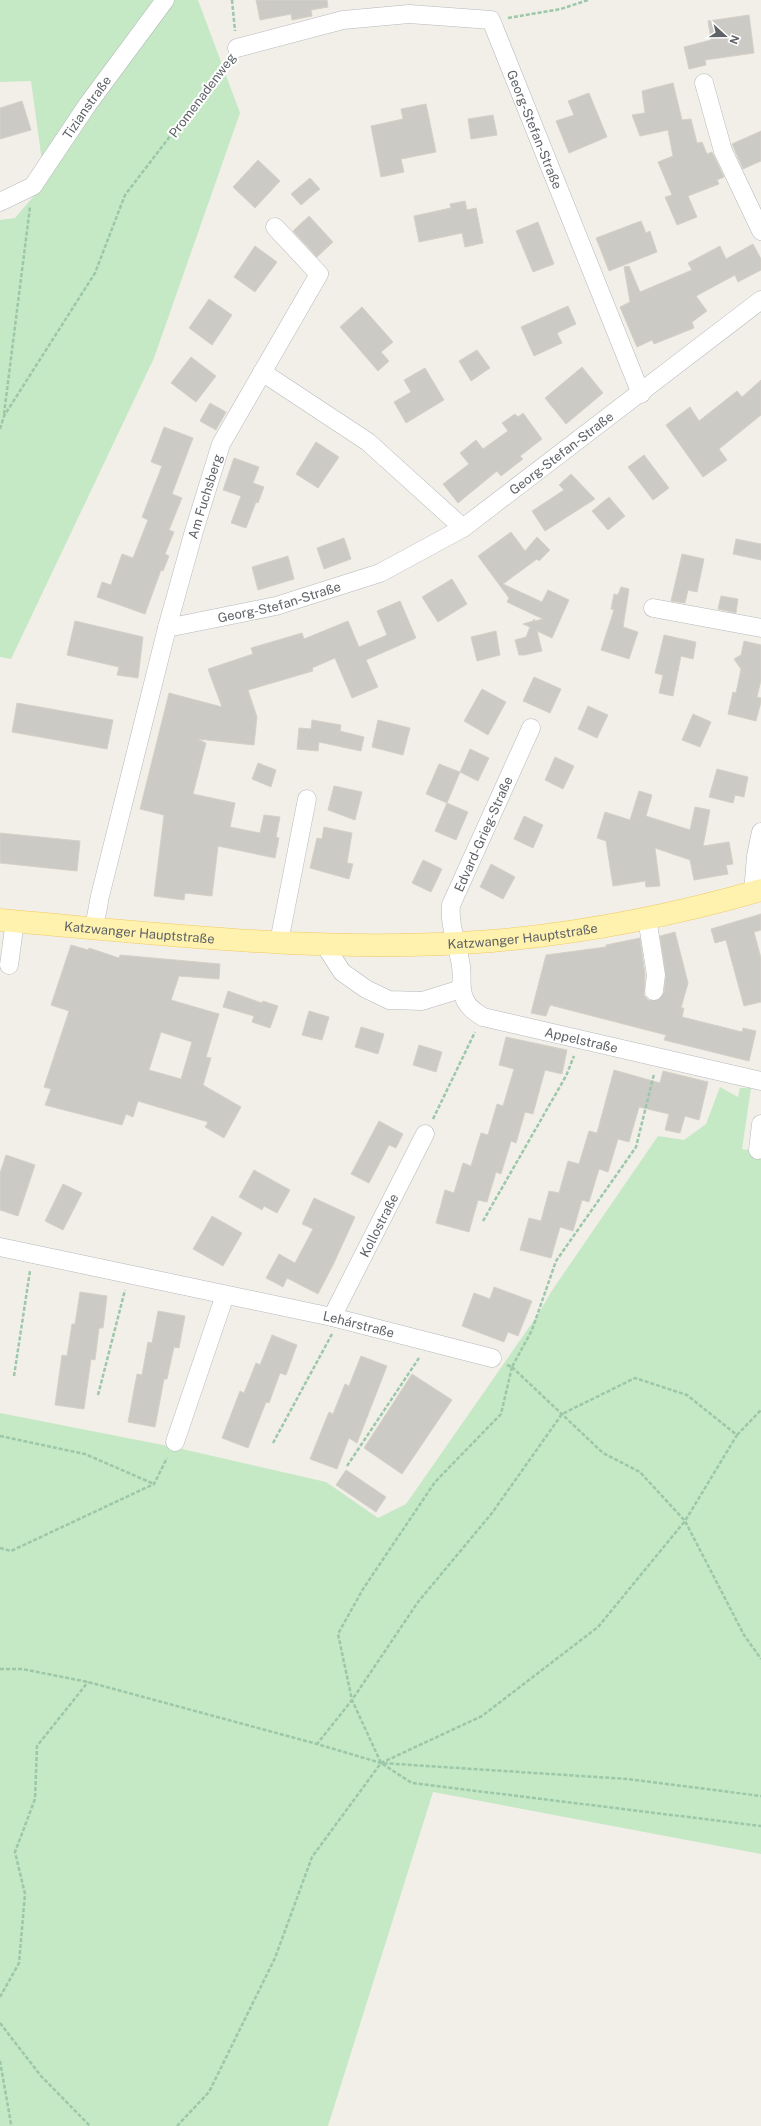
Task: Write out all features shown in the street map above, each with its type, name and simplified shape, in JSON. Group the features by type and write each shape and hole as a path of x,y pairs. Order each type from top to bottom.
{"main road":[{"name":"Katzwanger Hauptstraße","path":"8,921 279,942 324,944 455,943 565,932 647,918 757,891"}],"street":[{"name":"Tizianstraße","path":"33,186 88,104 165,0"},
{"name":"Promenadenweg","path":"238,48 343,20 409,14 491,20"},
{"name":"Georg-Stefan-Straße","path":"491,20 641,394"},
{"path":"704,83 723,151 761,231"},
{"path":"0,202 33,186"},
{"name":"Am Fuchsberg","path":"167,628 194,531 222,444 319,274 275,227"},
{"name":"Georg-Stefan-Straße","path":"167,628 276,606 380,574 463,528 641,394 761,300"},
{"path":"262,372 368,442 463,528"},
{"path":"653,608 761,628"},
{"path":"94,928 100,896 167,628"},
{"name":"Edvard-Grieg-Straße","path":"455,943 450,916 451,905 532,728"},
{"path":"279,942 306,799"},
{"path":"757,891 756,856 761,832"},
{"path":"647,918 656,975 654,991"},
{"path":"8,921 9,965"},
{"path":"455,943 462,967 461,989 472,1010 482,1017"},
{"path":"324,944 342,972 366,989 389,1000 422,1001 461,989"},
{"name":"Appelstraße","path":"482,1017 659,1056 761,1081"},
{"path":"758,1150 761,1124"},
{"name":"Kollostraße","path":"336,1318 425,1134"},
{"name":"Lehárstraße","path":"0,1247 336,1318 492,1358"},
{"path":"175,1442 225,1295"}],"path":[{"path":"232,0 238,48"},
{"path":"491,20 561,9 588,0"},
{"name":"Promenadenweg","path":"0,428 4,416 94,273 125,194 238,48"},
{"path":"4,416 33,186"},
{"path":"425,1134 482,1017"},
{"path":"482,1221 566,1076 582,1039"},
{"path":"659,1056 636,1147 556,1261 532,1330 512,1367 501,1414 435,1482 363,1589 338,1634 352,1700 381,1763 412,1783 761,1826"},
{"path":"14,1376 33,1253"},
{"path":"98,1395 129,1274"},
{"path":"273,1443 336,1318"},
{"path":"347,1466 430,1343"},
{"path":"492,1358 512,1367 603,1453 640,1472 685,1521 744,1635 761,1659"},
{"path":"317,1744 352,1700 418,1602 492,1513 562,1414 635,1378 687,1395 737,1435"},
{"path":"177,2126 209,2092 275,1958 312,1857 381,1763 482,1716 598,1627 685,1521 737,1435 761,1410"},
{"path":"0,1436 84,1454 154,1484"},
{"path":"0,1548 11,1551 154,1484 175,1442"},
{"path":"0,1669 22,1670 88,1682 317,1744 381,1763 627,1779 761,1796"},
{"path":"0,1997 19,1963 25,1894 15,1852 35,1799 37,1746 88,1682"},
{"path":"0,2023 41,2076 90,2126"},
{"path":"0,2061 11,2124 10,2126"}],"green space":[{"path":"0,0 198,0 240,113 154,358 11,659 0,657 0,220 15,218 45,183 31,81 0,82"},
{"path":"720,1087 738,1097 740,1088 751,1088 742,1149 761,1152 761,1854 433,1792 328,2126 0,2126 0,1413 178,1448 326,1482 378,1518 406,1504 539,1313 551,1292 658,1136 684,1140 706,1124"}],"building":[{"path":"256,0 327,0 328,7 311,10 312,16 292,20 291,14 260,20"},
{"path":"749,15 754,53 705,60 706,65 689,69 684,47 711,40 708,21"},
{"path":"673,83 682,120 691,119 697,143 702,142 707,154 712,152 724,177 717,180 719,184 688,196 697,217 677,225 665,197 672,195 658,162 673,156 668,130 640,136 632,115 645,113 642,91"},
{"path":"589,93 607,137 569,153 556,121 574,115 568,101"},
{"path":"22,101 31,130 0,139 0,108"},
{"path":"426,104 436,152 401,159 404,172 381,177 371,126 403,119 401,109"},
{"path":"493,115 497,135 471,139 468,119"},
{"path":"761,131 761,161 743,169 732,144"},
{"path":"258,160 280,181 255,208 233,187"},
{"path":"310,178 320,189 301,205 291,194"},
{"path":"465,201 467,210 476,208 483,243 465,247 462,233 419,242 414,216 451,208 450,204"},
{"path":"309,216 333,242 317,257 293,231"},
{"path":"641,221 646,233 650,231 657,252 609,271 596,238"},
{"path":"538,222 554,264 533,272 516,231"},
{"path":"753,244 761,259 761,270 738,282 735,275 696,296 707,311 692,322 694,328 654,344 652,340 637,347 620,307 630,302 624,267 629,266 640,292 692,270 688,263 720,246 726,259"},
{"path":"255,246 277,262 255,292 234,277"},
{"path":"209,299 232,315 212,345 189,328"},
{"path":"568,306 576,324 557,333 562,343 534,356 521,327"},
{"path":"362,307 393,342 381,352 389,361 378,371 340,327"},
{"path":"477,350 490,368 471,381 459,361"},
{"path":"191,357 216,376 196,402 171,383"},
{"path":"582,367 603,393 566,424 545,398"},
{"path":"425,368 444,400 406,423 394,402 411,392 404,380"},
{"path":"761,380 761,415 719,449 727,460 703,477 666,425 690,407 699,421 737,391 742,397"},
{"path":"210,403 226,412 216,430 200,421"},
{"path":"523,413 542,439 520,456 523,459 501,476 497,471 458,503 443,484 469,464 460,453 476,440 483,449 508,431 502,423 515,414 518,417"},
{"path":"164,427 193,438 172,494 182,498 169,530 174,532 165,554 169,556 163,571 161,570 145,614 97,597 102,582 111,585 122,554 133,558 148,520 142,517 162,466 151,462"},
{"path":"316,442 339,457 318,488 296,474"},
{"path":"644,455 669,488 653,500 628,467"},
{"path":"234,458 259,467 253,483 264,487 258,503 256,502 246,528 231,523 241,496 223,490"},
{"path":"571,474 595,499 545,531 532,511 564,490 559,485"},
{"path":"609,497 625,516 608,530 592,511"},
{"path":"511,532 525,551 537,537 550,550 539,561 537,559 503,584 542,602 548,590 569,600 552,638 537,631 542,651 525,655 519,655 515,640 526,637 530,627 523,624 533,621 534,619 535,621 543,619 507,602 509,598 478,556"},
{"path":"344,538 351,559 324,569 317,548"},
{"path":"736,539 761,544 761,560 733,554"},
{"path":"682,554 704,559 697,592 688,590 685,603 671,601"},
{"path":"288,556 294,579 258,590 252,567"},
{"path":"452,579 467,604 438,622 422,597"},
{"path":"621,587 629,589 623,627 638,632 629,659 601,650 614,610 611,609 614,594 618,595"},
{"path":"721,596 738,599 736,613 718,609"},
{"path":"400,601 416,638 366,660 378,687 352,698 335,658 312,668 313,671 248,690 257,717 254,745 198,739 206,743 193,794 235,803 230,827 260,833 264,815 280,817 276,837 279,838 275,858 218,846 212,896 185,893 184,900 154,896 164,815 140,809 169,693 222,707 208,669 253,654 251,648 302,633 304,639 348,621 359,647 387,635 377,611"},
{"path":"75,621 143,637 138,678 117,675 119,667 67,655"},
{"path":"496,631 500,655 477,661 471,637"},
{"path":"664,635 696,642 693,659 681,656 673,696 659,693 663,675 655,673"},
{"path":"744,641 761,645 761,680 757,697 761,698 761,702 756,721 728,714 733,692 736,693 741,669 734,659 741,655"},
{"path":"534,677 561,689 550,713 523,701"},
{"path":"482,689 506,702 488,735 464,721"},
{"path":"17,703 113,720 107,749 12,732"},
{"path":"588,706 608,715 597,738 578,729"},
{"path":"693,714 711,722 700,747 682,740"},
{"path":"312,720 341,725 340,731 364,737 361,751 319,742 318,751 297,749 299,728 311,729"},
{"path":"378,720 410,728 403,755 372,747"},
{"path":"470,749 489,758 478,781 460,772"},
{"path":"555,757 574,766 563,789 545,780"},
{"path":"258,763 276,770 271,787 252,779"},
{"path":"439,764 460,772 447,803 426,794"},
{"path":"717,769 748,777 744,797 735,795 733,803 709,797"},
{"path":"334,786 362,792 355,820 328,810"},
{"path":"639,791 652,795 646,816 690,830 695,807 710,810 703,846 729,842 733,864 726,865 728,874 694,880 690,860 655,848 660,886 646,887 645,881 613,886 606,841 597,838 605,812 630,820"},
{"path":"447,803 468,812 456,840 435,831"},
{"path":"524,816 543,825 533,848 514,839"},
{"path":"324,827 352,833 347,863 353,864 349,879 310,868 317,838 322,839"},
{"path":"0,833 80,841 77,871 0,863"},
{"path":"423,860 442,869 431,892 412,883"},
{"path":"491,864 515,877 503,899 480,887"},
{"path":"761,914 761,930 754,932 761,958 761,1002 744,1006 726,940 715,943 711,929"},
{"path":"675,932 688,983 681,1008 684,1008 682,1017 742,1032 743,1028 756,1031 749,1061 664,1040 666,1035 550,1005 546,1016 531,1013 546,955 606,947 606,945 640,938 645,975 644,995 648,1000 658,1000 664,993 666,976 660,936"},
{"path":"71,945 88,950 89,948 119,958 120,955 220,964 219,979 179,976 171,1000 219,1014 206,1057 211,1058 203,1085 241,1107 224,1138 205,1127 208,1122 138,1101 133,1117 126,1114 122,1125 45,1105 51,1089 44,1087 69,1011 51,1005","holes":["161,1032 192,1042 181,1079 149,1070"]},
{"path":"228,991 262,1003 263,1001 278,1006 270,1028 252,1022 254,1016 223,1007"},
{"path":"309,1011 329,1017 322,1040 302,1035"},
{"path":"361,1027 384,1034 378,1054 355,1047"},
{"path":"506,1037 567,1050 562,1074 545,1070 533,1114 525,1112 516,1143 511,1141 501,1174 496,1172 487,1202 478,1200 469,1232 436,1223 445,1190 454,1193 463,1163 471,1166 481,1133 488,1135 497,1104 503,1106 514,1069 499,1065"},
{"path":"419,1045 442,1052 436,1072 413,1065"},
{"path":"614,1070 660,1083 663,1071 708,1082 699,1120 685,1116 680,1133 665,1130 669,1114 639,1107 629,1142 618,1139 608,1172 599,1169 589,1202 582,1200 573,1231 560,1227 551,1258 520,1250 529,1218 541,1221 549,1191 559,1193 568,1161 579,1164 589,1131 597,1133"},
{"path":"379,1121 403,1134 396,1148 389,1145 369,1183 351,1174"},
{"path":"6,1155 35,1165 18,1216 0,1210 0,1173"},
{"path":"254,1170 290,1190 277,1213 264,1206 262,1210 239,1197"},
{"path":"63,1184 82,1193 63,1230 45,1221"},
{"path":"314,1198 355,1217 318,1294 287,1278 283,1287 266,1278 279,1254 295,1263 313,1229 302,1224"},
{"path":"212,1216 242,1233 223,1266 193,1249"},
{"path":"494,1287 532,1301 518,1336 508,1332 504,1342 462,1326 474,1293 490,1299"},
{"path":"80,1292 107,1296 103,1328 99,1328 95,1360 91,1359 84,1409 55,1405 62,1355 67,1356 72,1324 75,1324"},
{"path":"158,1311 185,1316 179,1348 174,1347 167,1379 164,1379 155,1427 128,1422 137,1374 142,1375 148,1342 152,1343"},
{"path":"272,1335 297,1345 286,1375 280,1373 269,1403 266,1402 248,1448 222,1438 240,1391 244,1393 256,1363 260,1365"},
{"path":"361,1356 387,1366 357,1443 349,1438 337,1469 310,1459 329,1412 333,1414 345,1384 349,1386"},
{"path":"412,1374 452,1400 402,1474 364,1448"},
{"path":"346,1470 386,1497 376,1512 336,1485"}]}
